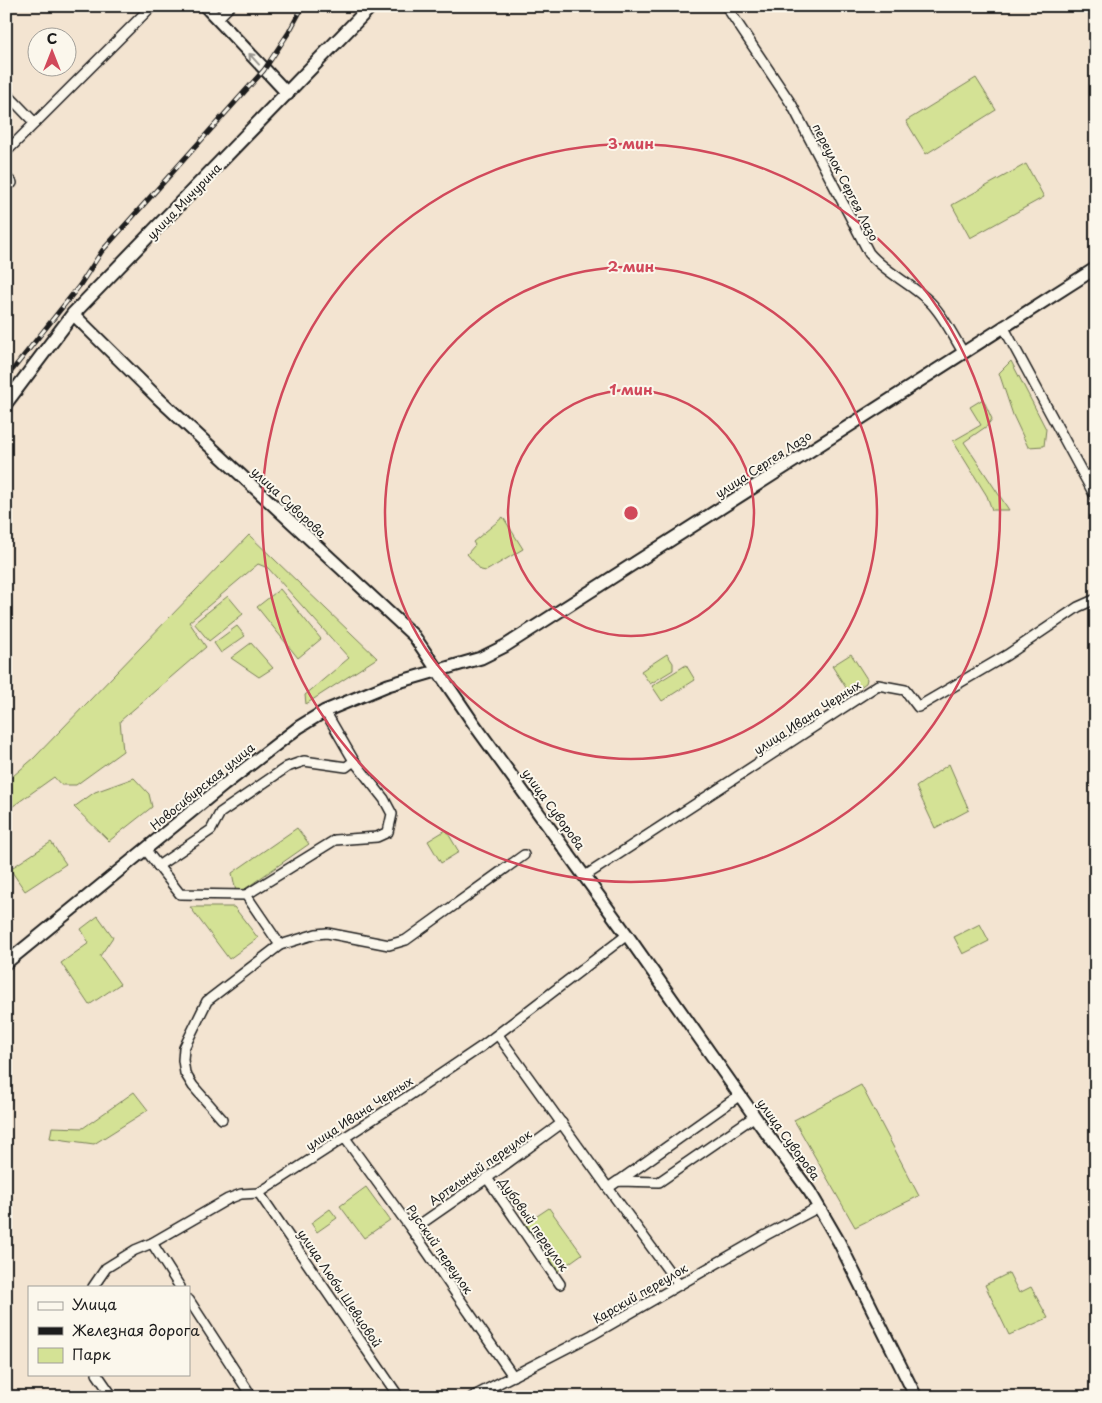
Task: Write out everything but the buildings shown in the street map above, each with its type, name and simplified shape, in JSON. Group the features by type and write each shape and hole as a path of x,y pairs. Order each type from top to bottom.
{"main road":[{"name":"улица Мичурина","path":"6,403 73,314 288,94 371,6"}],"street":[{"path":"6,152 152,6"},
{"path":"205,6 288,94"},
{"path":"218,19 230,6"},
{"name":"переулок Сергея Лазо","path":"726,6 792,105 869,253 878,264 930,302 963,352"},
{"path":"6,93 36,123"},
{"name":"улица Сергея Лазо","path":"439,671 481,658 505,646 1096,268"},
{"name":"улица Суворова","path":"73,314 158,398 414,636 474,724 585,876 810,1192 839,1242 916,1397"},
{"path":"1003,326 1096,498"},
{"path":"1085,477 1096,471"},
{"name":"улица Ивана Черных","path":"585,876 878,685 905,690 918,707 1006,655 1078,607 1096,599"},
{"name":"Новосибирская улица","path":"6,963 287,736 325,711 388,685 439,671"},
{"path":"145,849 180,894 246,895 335,840 377,837 388,832 392,814 384,799 354,761 325,711"},
{"path":"158,866 211,830 220,813 287,767 304,762 346,767 354,761"},
{"path":"222,1119 193,1086 185,1073 183,1060 184,1048 208,1001 280,945 316,934 327,933 389,945 406,940 524,855"},
{"path":"246,895 280,945"},
{"name":"улица Ивана Черных","path":"94,1286 106,1268 135,1250 152,1243 228,1199 241,1194 259,1193 345,1138 498,1035 627,935"},
{"path":"498,1035 679,1286"},
{"path":"608,1188 740,1095"},
{"path":"618,1182 660,1182 756,1116"},
{"name":"Артельный переулок","path":"412,1230 562,1123"},
{"name":"Русский переулок","path":"345,1138 412,1230 513,1376"},
{"name":"Дубовый переулок","path":"487,1178 560,1284"},
{"name":"улица Любы Шевцовой","path":"259,1193 399,1397"},
{"name":"Карский переулок","path":"472,1397 592,1335 766,1235 819,1207"},
{"path":"152,1243 179,1286"},
{"path":"190,1302 252,1397"},
{"path":"99,1376 113,1397"}],"green space":[{"path":"976,78 996,110 926,154 906,121"},
{"path":"1026,164 1044,197 970,238 952,205"},
{"path":"1011,361 1046,429 1044,446 1028,447 1013,415 999,373"},
{"path":"983,399 992,419 987,426 964,442 1009,510 992,510 987,496 953,441 981,425 970,407"},
{"path":"503,517 523,549 486,571 481,570 467,554 475,545 473,542"},
{"path":"249,535 377,658 306,704 305,695 349,658 268,568 258,564 189,622 206,647 120,721 123,751 76,785 61,785 54,777 9,809 12,814 6,818 6,782 34,758"},
{"path":"280,589 321,639 298,658 257,607"},
{"path":"228,596 243,614 209,641 194,623"},
{"path":"237,626 245,636 221,653 214,643"},
{"path":"251,643 273,668 259,677 231,658"},
{"path":"667,654 673,663 673,670 650,684 641,671"},
{"path":"851,654 867,679 866,683 850,694 832,666"},
{"path":"686,665 695,680 662,701 652,686"},
{"path":"949,764 969,810 935,828 916,787"},
{"path":"134,778 149,794 152,807 109,841 74,807 95,792"},
{"path":"297,828 309,844 242,891 236,892 232,873"},
{"path":"446,830 459,852 441,863 428,841"},
{"path":"51,842 66,864 25,891 10,869"},
{"path":"190,907 234,907 258,938 229,959"},
{"path":"98,916 113,937 100,956 120,984 89,1005 61,963 89,943 81,929"},
{"path":"980,924 989,941 963,954 954,937"},
{"path":"861,1085 919,1196 855,1227 794,1120"},
{"path":"134,1092 148,1110 94,1144 50,1138 52,1127 83,1128"},
{"path":"366,1187 390,1220 364,1238 340,1206"},
{"path":"549,1208 582,1254 558,1271 525,1224"},
{"path":"330,1209 337,1218 317,1232 311,1223"},
{"path":"1009,1273 1019,1293 1031,1287 1048,1318 1009,1335 985,1285"}],"railway":[{"path":"6,378 80,285 102,251 264,70 289,32 303,6"}]}
